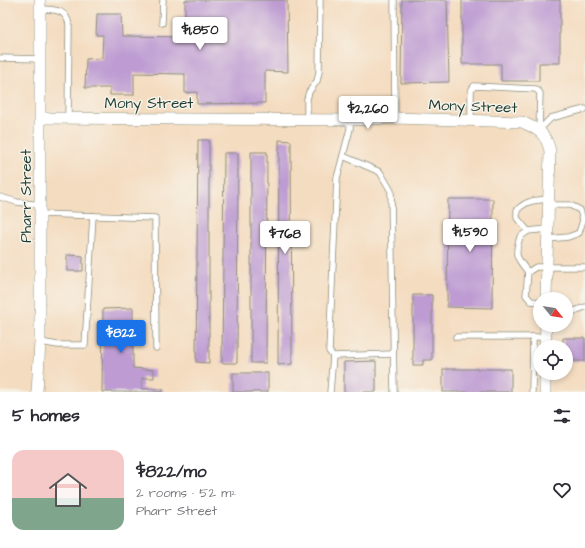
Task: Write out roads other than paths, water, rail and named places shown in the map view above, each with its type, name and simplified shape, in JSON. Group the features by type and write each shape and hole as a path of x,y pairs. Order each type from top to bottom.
{"street":[{"name":"Pharr Street","path":"37,392 40,342 40,5"},
{"name":"Mony Street","path":"41,118 350,120 394,118 522,122 539,130"},
{"path":"539,130 548,141 550,151 546,292"}],"lane":[{"path":"162,24 163,0"},
{"path":"307,119 307,99 309,92 317,81 319,72 320,0"},
{"path":"394,0 394,118"},
{"path":"40,5 58,10 68,17 68,118"},
{"path":"0,58 40,59"},
{"path":"471,120 471,91 474,86 536,89 540,93 539,130"},
{"path":"539,130 551,118 585,108"},
{"path":"330,392 333,356 329,351 337,178 350,130 350,120"},
{"path":"342,156 380,172 391,191 394,392"},
{"path":"0,197 41,209 93,216 155,218 156,348"},
{"path":"535,200 549,202 570,205 580,210 583,220 582,233 568,237 528,231 517,218 517,210 524,203 535,200"},
{"path":"40,342 58,345 85,345 93,216"},
{"path":"528,231 520,237 515,251 519,260 528,272 526,295 533,301"},
{"path":"528,272 536,267 547,266 585,267"},
{"path":"573,312 585,307"},
{"path":"456,337 533,337 540,340"},
{"path":"533,337 532,389 545,389"},
{"path":"333,356 393,354"}]}
